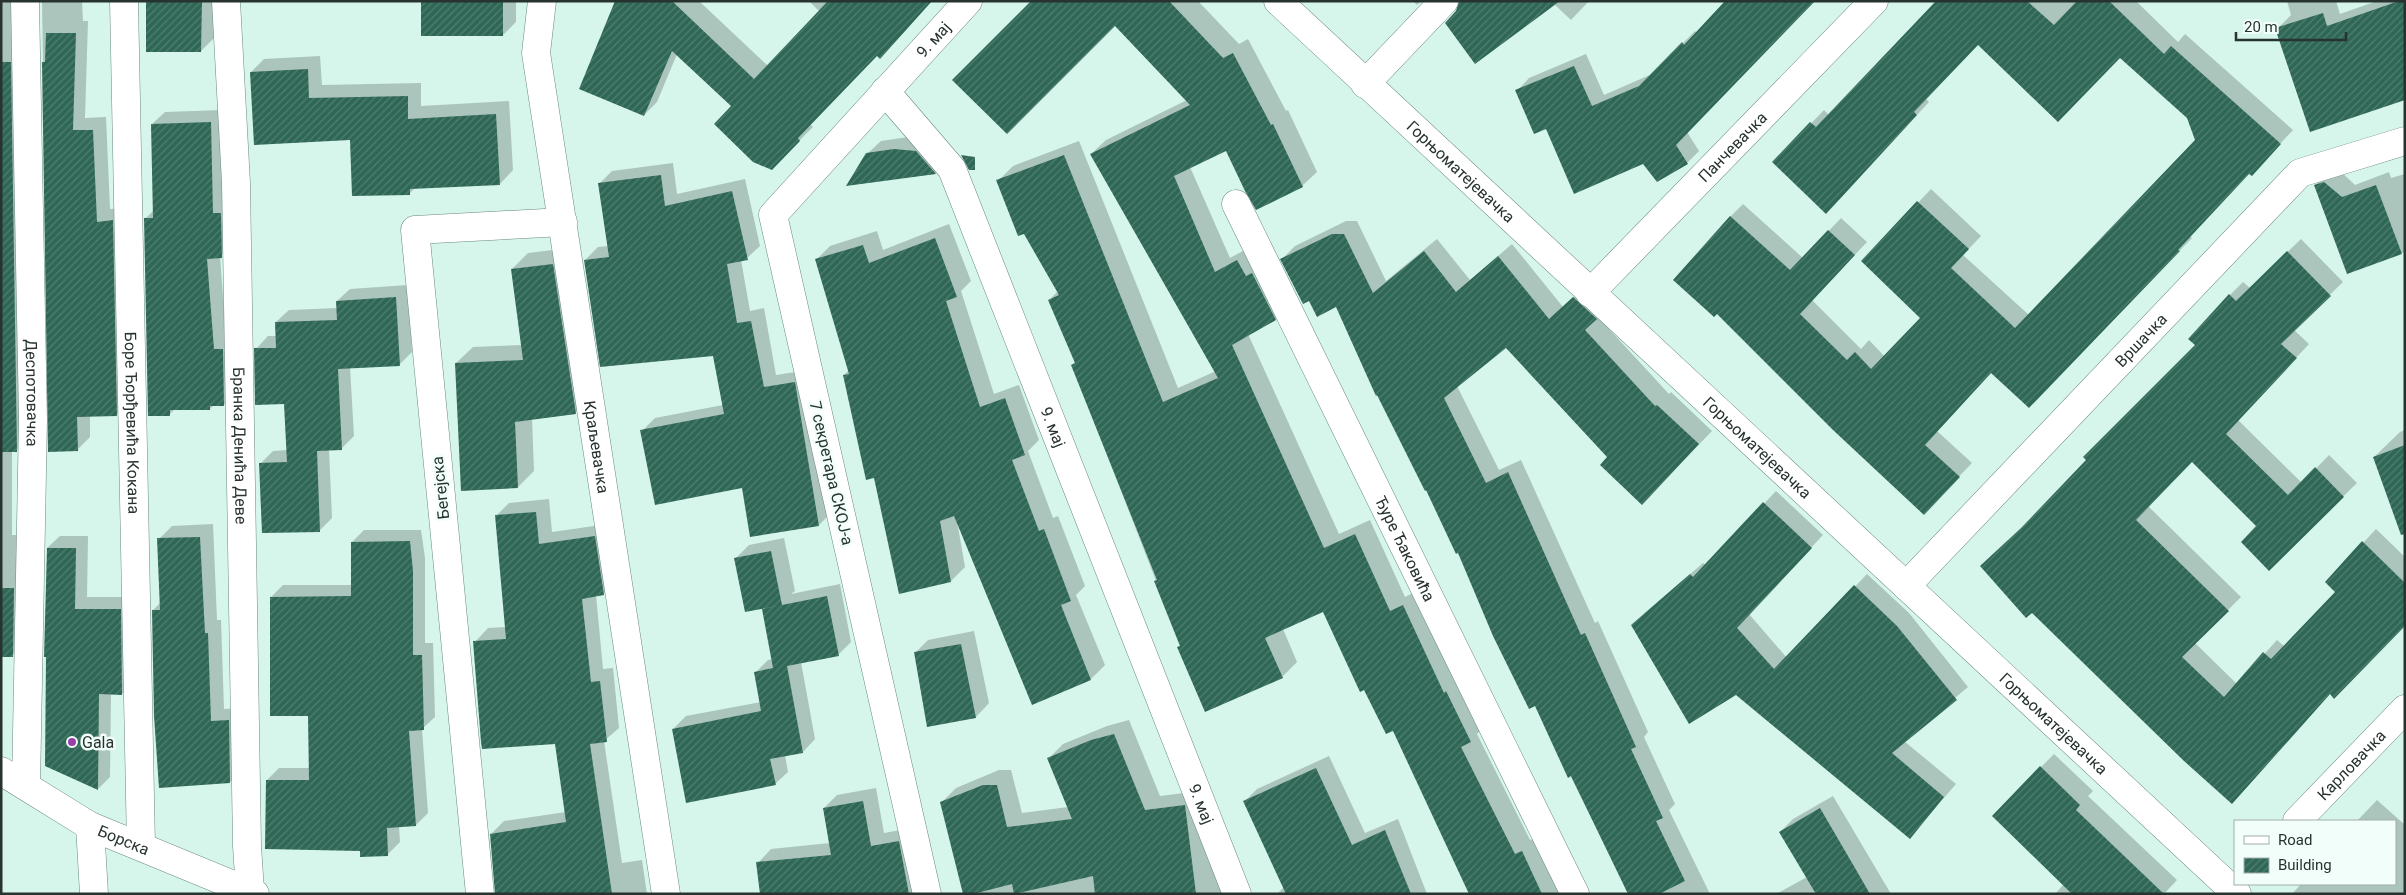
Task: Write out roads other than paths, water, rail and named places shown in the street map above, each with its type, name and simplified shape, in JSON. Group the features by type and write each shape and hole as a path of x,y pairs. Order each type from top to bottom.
{"street":[{"name":"Деспотовачка","path":"25,1 33,419 26,786"},
{"name":"Боре Ђорђевића Кокана","path":"124,1 141,846"},
{"name":"Бранка Денића Деве","path":"226,1 236,183 247,846 253,892"},
{"name":"Краљевачка","path":"542,1 536,53 666,894"},
{"name":"9. мај","path":"968,1 885,91 952,169 1237,894"},
{"name":"Горњоматејевачка","path":"1278,1 1590,293 2235,889"},
{"path":"1365,84 1444,1"},
{"name":"Панчевачка","path":"1590,293 1874,1"},
{"name":"7 секретара СКОЈ-а","path":"885,91 773,215 926,894"},
{"name":"Вршачка","path":"1906,586 2300,173 2405,141"},
{"name":"Ђуре Ђаковића","path":"1236,204 1574,894"},
{"name":"Бегејска","path":"480,894 415,230 563,222"},
{"name":"Карловачка","path":"2298,820 2405,709"},
{"name":"Борска","path":"1,771 90,826 253,892"},
{"path":"90,826 94,894"}],"place":[{"name":"Gala","path":"72,742"}]}
